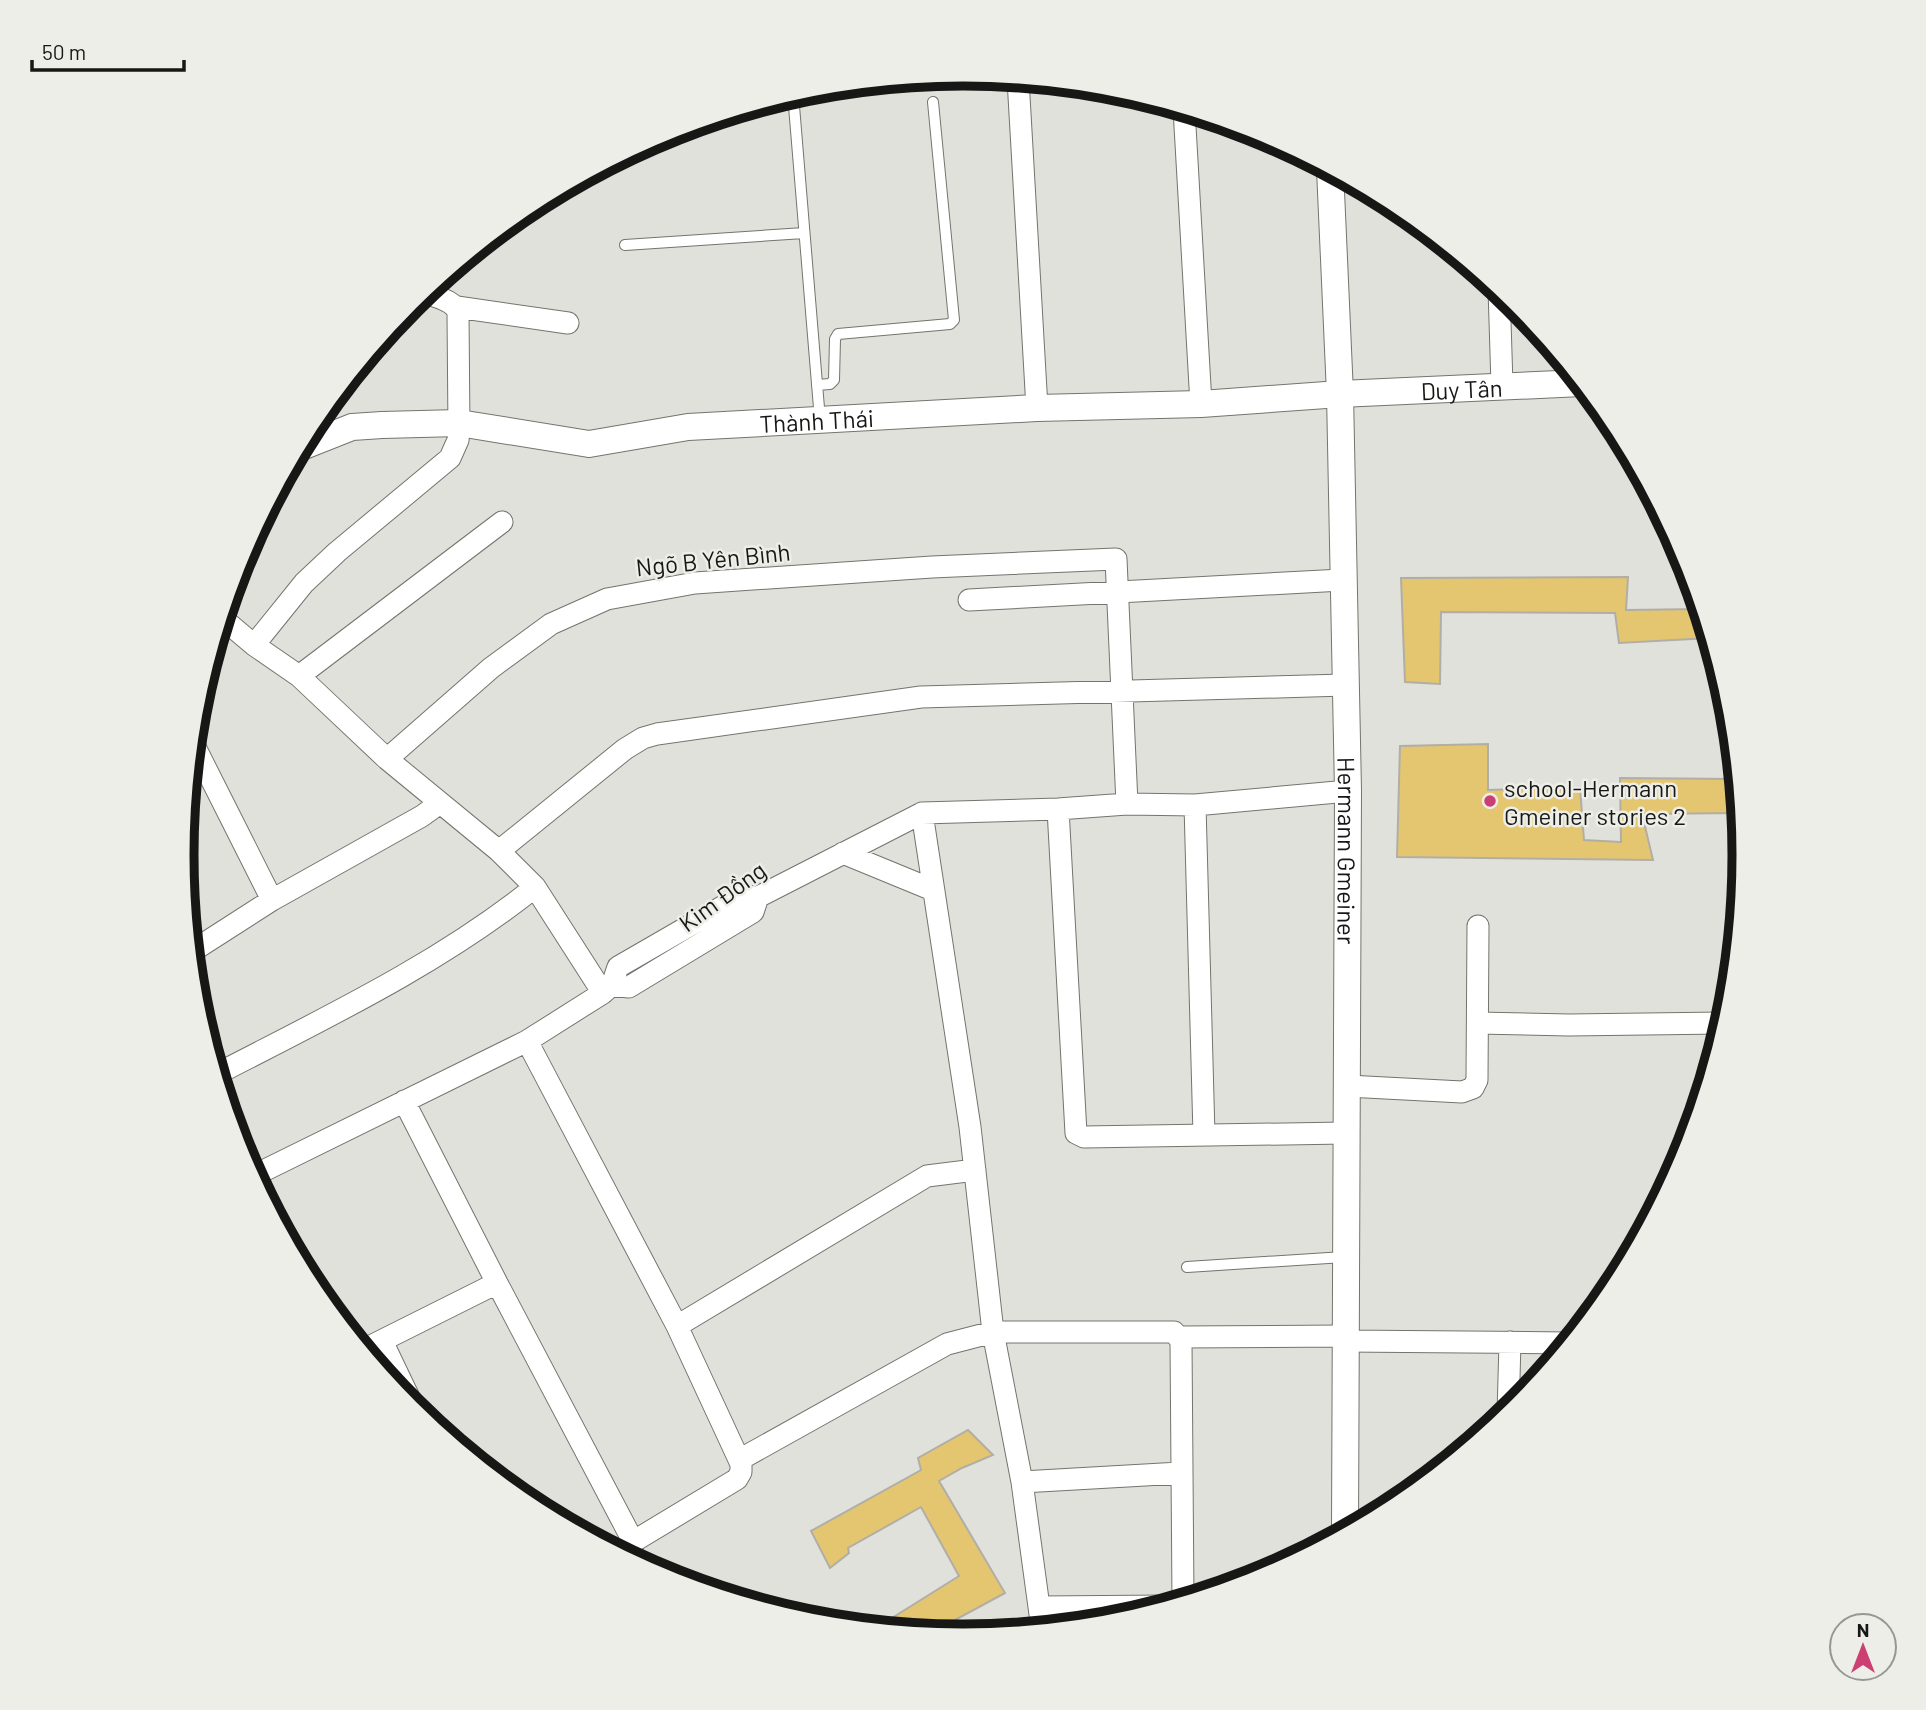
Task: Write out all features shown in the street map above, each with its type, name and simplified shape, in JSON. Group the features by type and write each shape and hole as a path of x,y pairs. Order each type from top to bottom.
{"street":[{"path":"1018,88 1037,408"},
{"path":"1185,119 1201,404"},
{"name":"Hermann Gmeiner","path":"1330,180 1340,394 1348,791 1345,1523"},
{"path":"434,297 457,307 568,323"},
{"path":"1499,304 1502,385"},
{"path":"254,645 304,583 450,458 458,440 459,423 457,307"},
{"name":"Duy Tân","path":"1340,394 1570,383"},
{"name":"Thành Thái","path":"314,442 352,427 459,423 589,444 688,427 1037,408 1201,404 1340,394"},
{"path":"299,676 502,522"},
{"name":"Ngõ B Yên Bình","path":"387,759 491,668 551,624 607,599 695,583 932,567 1116,559 1119,590"},
{"path":"969,600 1342,580"},
{"path":"1119,590 1127,804"},
{"path":"230,625 299,676 387,759 499,851 535,887 608,989 618,967 741,896 758,897"},
{"path":"499,851 625,748 657,734 922,697 1345,685"},
{"path":"200,758 272,900"},
{"name":"Kim Đồng","path":"262,1171 527,1041 608,989 629,987 754,912 758,897 922,813 1127,804 1195,805 1348,791"},
{"path":"199,947 272,900 422,816 440,803"},
{"path":"1195,805 1204,1135"},
{"path":"1058,809 1076,1133 1084,1137 1345,1133"},
{"path":"922,813 970,1127 993,1332 1022,1482 1041,1620"},
{"path":"843,853 933,890"},
{"path":"225,1070 323,1019 446,949 494,919 535,887"},
{"path":"1347,1086 1462,1092 1473,1088 1477,1080 1478,926"},
{"path":"666,939 678,959"},
{"path":"1478,1023 1713,1023"},
{"path":"527,1041 677,1326 739,1460 741,1472 737,1479 626,1546"},
{"path":"404,1101 497,1283 624,1546"},
{"path":"677,1326 927,1176 975,1170"},
{"path":"372,1345 497,1283"},
{"path":"739,1460 947,1344 993,1332 1166,1330 1179,1337 1183,1592"},
{"path":"1179,1337 1557,1343"},
{"path":"1508,1398 1510,1342"},
{"path":"1022,1482 1180,1473"},
{"path":"1040,1607 1125,1606"}],"lane":[{"path":"817,385 830,384 834,380 835,339 838,334 950,324 954,320 933,102"},
{"path":"794,105 820,419"},
{"path":"625,245 804,233"},
{"path":"1187,1267 1347,1257"}],"building":[{"path":"1628,577 1626,610 1691,609 1701,639 1619,643 1615,613 1441,612 1440,684 1405,682 1401,578"},
{"name":"school-Hermann Gmeiner stories 2","path":"1488,744 1488,790 1580,787 1584,840 1621,842 1620,778 1728,779 1731,813 1642,814 1653,860 1397,857 1400,746"},
{"path":"968,1430 993,1455 939,1481 1005,1593 948,1624 888,1620 959,1576 921,1507 848,1548 849,1553 830,1568 811,1531 921,1470 918,1458"}],"place":[{"name":"school-Hermann Gmeiner stories 2","path":"1490,801"}]}
